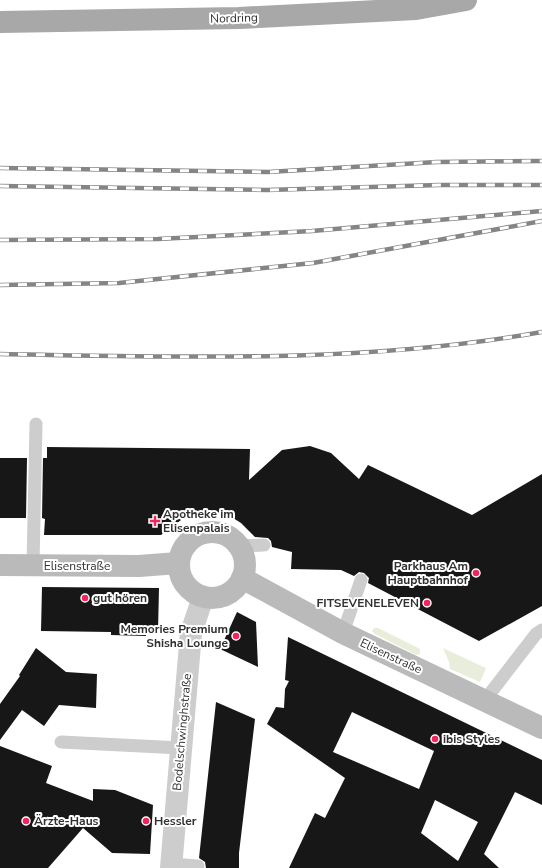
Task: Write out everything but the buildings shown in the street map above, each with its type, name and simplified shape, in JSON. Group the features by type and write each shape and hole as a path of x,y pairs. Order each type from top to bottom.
{"main road":[{"name":"Nordring","path":"0,22 239,18 416,9 466,0"}],"street":[{"path":"203,533 215,533 226,536 239,546 245,561 242,578 238,586 226,595 219,598 196,595 180,578 178,563 183,547 195,536 203,533"},
{"name":"Elisenstraße","path":"0,565 139,566 178,563"},
{"name":"Elisenstraße","path":"242,578 343,633 542,728"},
{"name":"Bodelschwinghstraße","path":"171,866 191,633 203,597"}],"lane":[{"path":"33,566 36,424"},
{"path":"239,546 264,545"},
{"path":"343,633 361,580"},
{"path":"485,700 536,634 542,630"},
{"path":"61,742 181,748"},
{"path":"171,866 198,866"}],"green space":[{"path":"374,628 378,628 420,649 420,654 416,655 375,634 372,631"},
{"path":"443,648 486,668 480,682 450,669 449,662"}],"railway":[{"path":"0,168 268,172 437,162 542,161"},
{"path":"0,186 267,190 439,185 542,185"},
{"path":"0,240 158,239 312,231 542,211"},
{"path":"0,285 119,283 313,263 542,221"},
{"path":"0,354 204,357 340,354 475,342 542,332"}],"place":[{"name":"Apotheke im Elisenpalais","path":"155,521"},
{"name":"Parkhaus Am Hauptbahnhof","path":"476,573"},
{"name":"gut hören","path":"85,598"},
{"name":"FITSEVENELEVEN","path":"427,603"},
{"name":"Memories Premium Shisha Lounge","path":"236,636"},
{"name":"ibis Styles","path":"435,739"},
{"name":"Ärzte-Haus","path":"26,821"},
{"name":"Hessler","path":"146,821"}]}
